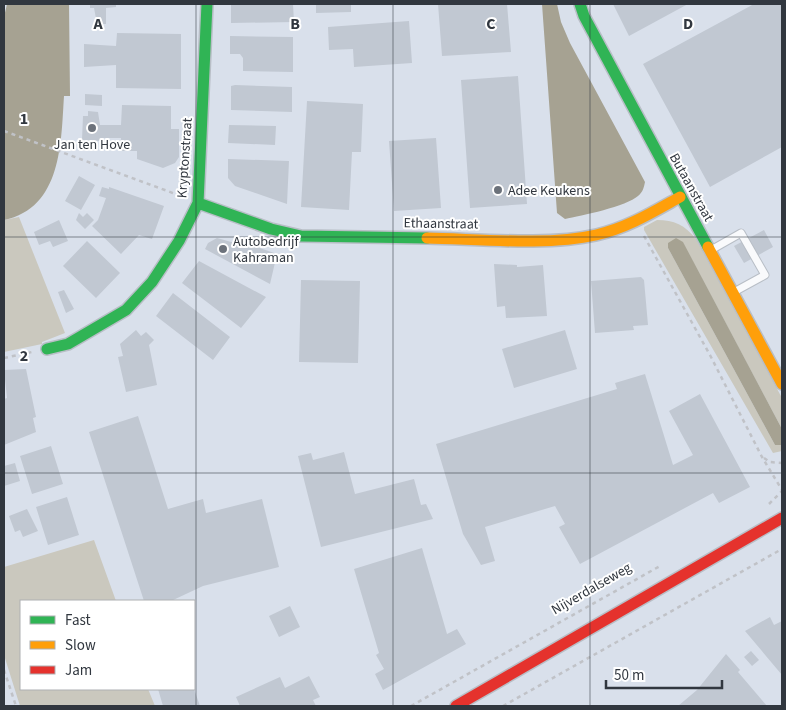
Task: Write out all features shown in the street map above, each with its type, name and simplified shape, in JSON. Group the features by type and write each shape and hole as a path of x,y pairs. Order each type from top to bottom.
{"street":[{"name":"Kryptonstraat","path":"46,349 68,344 126,310 152,282 179,241 198,202 208,4"},
{"name":"Butaanstraat","path":"580,4 594,38 782,384"},
{"name":"Ethaanstraat","path":"198,202 271,229 301,236 563,240 597,235 636,222 680,197"},
{"path":"456,706 782,518"}],"lane":[{"path":"710,250 741,233 765,275 734,293"}],"path":[{"path":"4,131 198,202"},
{"path":"636,222 711,357 762,457 782,490 766,507"},
{"path":"4,358 46,349"},
{"path":"762,457 770,462 782,463"},
{"path":"503,706 782,549"},
{"name":"Nijverdalseweg","path":"411,706 664,564"},
{"path":"4,670 16,706"}],"shaded area":[{"path":"7,4 69,4 70,96 64,96 59,152 55,171 48,188 37,202 23,213 4,220 4,17"},
{"path":"542,4 557,4 561,22 570,43 645,182 641,193 632,200 582,216 565,219 557,213"},
{"path":"19,217 65,333 42,342 42,344 4,352 4,220"},
{"path":"657,220 679,224 696,239 782,398 782,429 683,243 668,248 775,445 782,445 782,451 773,453 644,230 644,227"},
{"path":"676,238 683,242 782,429 782,445 775,445 668,248 668,243"},
{"path":"94,540 116,600 20,600 20,690 148,690 155,706 20,706 4,655 4,567"}],"building":[{"path":"90,4 116,4 116,7 106,8 106,24 97,24 94,8 90,8"},
{"path":"231,4 293,4 294,22 231,23"},
{"path":"316,4 351,4 351,12 316,13"},
{"path":"438,4 507,4 511,52 442,56"},
{"path":"613,4 688,4 629,36"},
{"path":"754,4 782,4 782,147 710,187 643,64"},
{"path":"409,21 412,63 354,67 353,49 329,50 328,27"},
{"path":"117,33 181,34 181,89 116,88 116,65 84,67 84,44 116,46"},
{"path":"230,36 293,37 293,72 243,71 243,58 240,54 230,54"},
{"path":"518,76 527,204 470,208 461,80"},
{"path":"231,86 292,87 292,112 231,110"},
{"path":"85,94 102,95 102,106 85,105"},
{"path":"307,101 363,104 361,152 352,152 349,210 301,207"},
{"path":"122,105 171,106 171,129 179,129 179,157 175,163 163,168 137,159 137,151 120,151 121,138 100,138 100,141 82,140 83,116 88,116 88,111 98,112 100,125 121,125"},
{"path":"229,125 276,126 275,145 228,143"},
{"path":"436,138 441,208 394,211 389,141"},
{"path":"228,159 289,161 287,204 235,186 228,178"},
{"path":"79,176 95,185 81,210 65,201"},
{"path":"102,187 109,189 109,187 164,206 152,239 139,235 121,254 92,226 98,220 106,198 99,196"},
{"path":"79,213 83,217 87,213 94,220 85,229 76,220"},
{"path":"59,220 68,241 53,247 50,241 39,245 34,232"},
{"path":"764,230 773,247 744,263 734,246"},
{"path":"217,238 242,245 243,242 277,254 270,284 205,249 208,243"},
{"path":"87,241 120,273 96,298 63,266"},
{"path":"199,261 266,297 241,328 182,283"},
{"path":"494,264 517,265 517,267 543,265 547,316 506,318 505,306 497,307"},
{"path":"641,277 644,280 648,325 633,326 634,330 595,333 591,281"},
{"path":"301,280 360,281 358,363 299,362"},
{"path":"64,290 74,309 66,313 58,292"},
{"path":"173,293 230,337 213,360 156,316"},
{"path":"136,330 141,336 146,332 154,340 149,345 157,385 126,392 118,357 123,356 120,344"},
{"path":"565,330 577,369 514,388 502,349"},
{"path":"26,369 36,417 33,418 36,432 4,445 4,399 7,398 4,370"},
{"path":"645,374 673,465 693,455 669,411 700,394 750,487 719,503 713,493 580,564 559,527 565,524 555,506 485,527 495,561 481,565 463,534 436,444 617,389 615,383"},
{"path":"138,416 168,509 203,499 206,513 262,499 279,567 203,586 173,600 144,600 89,432"},
{"path":"51,446 63,484 32,494 20,456"},
{"path":"344,452 355,494 414,479 421,505 426,504 433,519 321,547 298,456 311,453 313,460"},
{"path":"15,463 20,481 4,486 4,466"},
{"path":"67,497 79,535 48,545 36,507"},
{"path":"27,509 38,531 23,537 20,530 15,532 9,516"},
{"path":"422,548 447,634 457,629 466,644 383,690 375,674 384,669 376,655 379,653 354,569"},
{"path":"290,606 300,627 279,637 269,616"},
{"path":"770,617 774,625 782,621 782,675 745,631"},
{"path":"751,651 759,660 752,666 744,657"},
{"path":"726,654 740,670 738,672 767,706 678,706 697,690"},
{"path":"309,676 320,697 313,700 316,706 240,706 236,697 280,677 285,688"},
{"path":"158,690 194,690 200,706 163,706"}],"traffic: fast":[{"path":"47,349 68,344 126,310 152,282 179,241 198,203 207,4"},
{"path":"580,4 584,16 708,247"},
{"path":"198,203 271,229 301,236 427,238"}],"traffic: slow":[{"path":"427,238 534,241 596,235 640,219 680,197"},
{"path":"708,247 782,384"}],"traffic: jam":[{"path":"456,706 782,518"}],"place":[{"name":"Jan ten Hove","path":"92,128"},
{"name":"Adee Keukens","path":"498,190"},
{"name":"Autobedrijf Kahraman","path":"223,249"}]}
